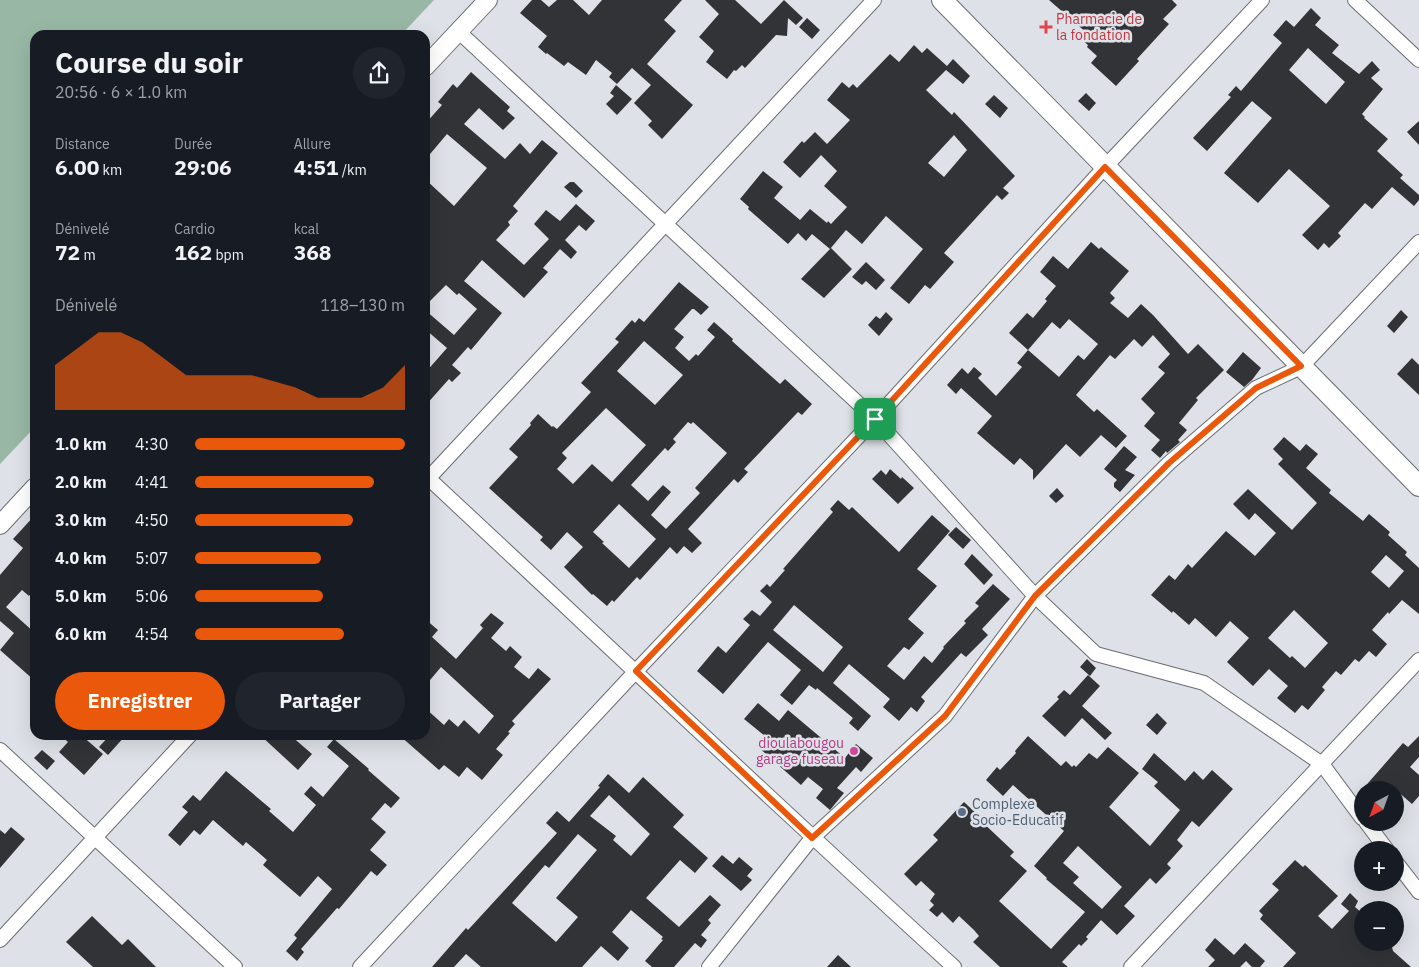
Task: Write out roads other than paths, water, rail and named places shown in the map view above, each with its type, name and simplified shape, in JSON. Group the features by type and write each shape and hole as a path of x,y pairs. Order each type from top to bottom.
{"main road":[{"path":"942,0 1419,486"}],"street":[{"path":"430,62 488,0"},
{"path":"430,475 874,0"},
{"path":"360,967 636,671 875,419 1105,167 1262,0"},
{"path":"1355,0 1419,60"},
{"path":"458,31 875,419 1035,596 1096,654 1204,683 1322,764 1354,807"},
{"path":"709,967 812,838 945,716 1035,596 1169,463 1256,388 1301,366 1419,242"},
{"path":"430,483 636,671 812,838 954,967"},
{"path":"0,525 30,492"},
{"path":"1131,967 1419,660"},
{"path":"0,940 185,740"},
{"path":"0,750 235,967"},
{"path":"1404,873 1419,892"}],"place":[{"name":"Pharmacie de la fondation","path":"1046,27"},
{"name":"dioulabougou garage fuseau","path":"854,751"},
{"name":"Complexe Socio-Educatif","path":"962,812"}]}
